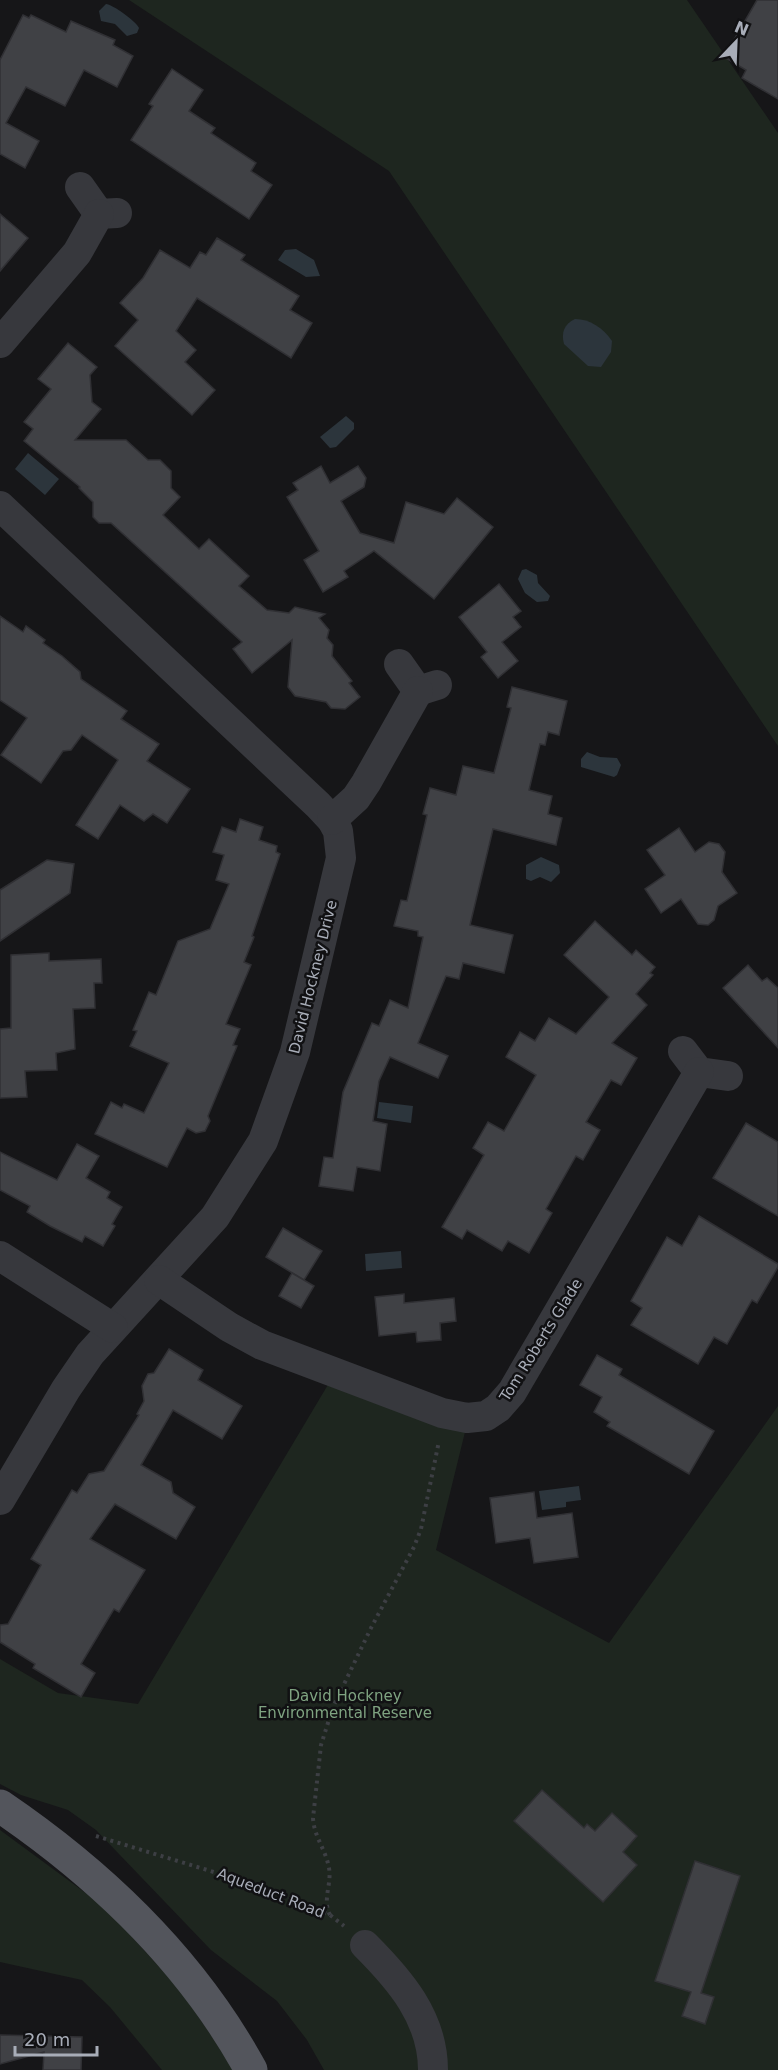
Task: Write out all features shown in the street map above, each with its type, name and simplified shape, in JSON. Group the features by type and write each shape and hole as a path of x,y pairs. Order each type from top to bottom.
{"main road":[{"path":"0,1806 100,1882 148,1932 201,1995 251,2070"}],"street":[{"path":"0,343 109,213 80,187"},
{"name":"David Hockney Drive","path":"0,506 332,820 342,844 341,858 296,1053 274,1116 250,1166 215,1217 113,1328 66,1389 0,1500"},
{"path":"332,820 361,790 428,688 399,664"},
{"name":"Tom Roberts Glade","path":"159,1280 229,1327 262,1345 442,1413 468,1418 486,1416 498,1408 512,1392 691,1062 728,1076"},
{"path":"0,1256 113,1328"},
{"path":"365,1945 382,1962 416,2006 431,2047 433,2070"}],"path":[{"path":"330,1915 326,1905 330,1870 313,1830 321,1745 340,1690 418,1538 437,1457 442,1413"},
{"name":"Aqueduct Road","path":"96,1836 225,1874 301,1902 330,1915 365,1945"}],"green space":[{"path":"129,0 687,0 778,133 778,746 389,171"},
{"name":"David Hockney Environmental Reserve","path":"329,1383 465,1432 436,1550 609,1643 778,1406 778,2070 442,2070 405,2003 425,2070 324,2070 307,2040 277,2001 211,1950 96,1830 68,1810 21,1795 0,1784 0,1659 58,1693 138,1704"},
{"path":"0,1830 106,1908 180,1990 235,2070 162,2070 110,2007 82,1980 0,1962"}],"shaded area":[{"path":"106,4 119,10 134,22 139,28 137,33 127,36 115,24 101,21 99,11"},
{"path":"296,249 314,260 320,276 306,277 278,260 285,250"},
{"path":"575,319 596,325 612,341 611,352 601,367 588,366 564,344 564,329"},
{"path":"346,416 354,423 354,429 336,447 330,448 320,437"},
{"path":"28,453 59,479 45,495 15,469"},
{"path":"526,569 537,575 538,583 550,596 548,601 537,602 525,593 518,579 522,570"},
{"path":"587,752 600,757 617,758 621,765 617,775 614,777 581,767 581,759"},
{"path":"541,857 559,865 560,873 551,882 540,877 531,881 526,879 526,865"},
{"path":"379,1102 413,1106 411,1123 377,1118"},
{"path":"401,1251 402,1268 366,1271 365,1254"},
{"path":"579,1486 581,1500 566,1502 566,1507 542,1510 539,1491"}],"building":[{"path":"757,0 778,0 778,99 742,78 746,70 724,57"},
{"path":"23,15 29,18 31,15 66,32 71,21 115,40 113,45 133,56 117,87 84,70 65,106 26,87 6,123 39,141 25,168 0,154 0,60"},
{"path":"172,69 203,90 189,111 215,128 211,133 256,163 251,171 272,185 249,219 131,140 153,106 149,104"},
{"path":"0,214 28,238 0,271"},
{"path":"217,238 245,255 241,260 299,296 290,310 312,323 291,358 197,298 176,331 196,350 185,362 215,390 192,415 115,346 138,320 120,303 143,278 160,250 190,268 200,252 206,255"},
{"path":"68,343 97,367 90,375 92,402 101,409 75,440 126,440 148,460 160,460 171,471 171,488 180,497 163,515 199,549 209,539 249,576 239,586 267,610 289,613 295,607 325,614 319,618 329,630 327,638 333,645 332,656 352,681 349,683 360,697 345,709 331,708 326,702 295,696 288,687 292,640 252,673 233,649 242,642 111,523 99,523 93,517 93,502 80,487 24,441 33,429 24,422 51,389 38,379"},
{"path":"321,466 330,483 358,466 366,478 364,487 341,501 360,533 394,543 406,502 444,514 457,498 493,527 434,599 374,551 344,571 348,577 323,592 304,560 319,551 287,497 298,490 293,483"},
{"path":"499,584 521,611 513,617 521,627 502,642 518,661 498,678 481,657 487,652 459,617"},
{"path":"0,616 23,632 26,626 45,640 43,643 80,672 81,679 127,711 121,719 159,744 147,761 190,789 167,823 153,814 144,821 120,805 98,839 76,825 118,760 82,735 71,750 63,751 41,783 1,755 27,718 0,700"},
{"path":"512,687 567,701 559,735 548,732 545,745 540,744 529,790 552,796 548,814 562,818 556,845 493,829 470,925 513,935 504,973 463,963 459,979 446,976 418,1043 448,1056 438,1078 390,1057 379,1081 373,1121 387,1124 380,1171 357,1167 353,1191 319,1186 324,1157 333,1158 343,1092 372,1023 379,1026 390,1000 408,1008 423,937 418,936 418,931 394,926 401,900 407,901 427,815 423,814 430,788 456,795 463,766 494,773 511,708 507,707"},
{"path":"240,819 263,827 259,840 277,846 276,852 280,854 244,962 251,965 226,1024 240,1029 233,1045 237,1046 208,1116 210,1121 205,1131 196,1133 187,1128 167,1167 95,1134 111,1102 122,1108 124,1104 144,1113 169,1063 130,1046 137,1031 133,1030 149,992 156,995 178,941 210,929 229,884 216,880 224,855 213,852 222,827 236,832"},
{"path":"679,828 695,852 709,842 719,844 725,852 722,872 737,893 718,906 714,920 708,925 698,924 681,899 661,913 645,889 665,875 647,850"},
{"path":"47,860 74,864 70,893 0,941 0,890"},
{"path":"595,921 632,955 636,950 655,967 650,973 653,975 636,994 647,1005 612,1043 637,1058 621,1085 611,1080 586,1122 600,1130 583,1160 576,1156 546,1209 552,1213 529,1253 508,1241 502,1251 467,1230 462,1239 442,1227 484,1155 473,1148 488,1122 504,1131 536,1075 506,1057 520,1032 535,1041 549,1018 576,1034 609,997 564,955"},
{"path":"49,953 49,961 101,959 102,983 94,983 95,1008 73,1009 75,1049 56,1053 57,1070 25,1071 27,1097 0,1098 0,1029 11,1028 11,955"},
{"path":"748,965 762,981 767,978 778,988 778,1048 723,988"},
{"path":"746,1123 778,1142 778,1216 713,1178"},
{"path":"77,1144 99,1156 86,1178 110,1192 107,1198 122,1207 112,1224 115,1226 103,1246 85,1236 82,1242 50,1226 27,1212 30,1206 0,1190 0,1152 57,1180"},
{"path":"699,1216 778,1264 778,1267 757,1303 752,1300 727,1344 714,1337 698,1364 631,1325 642,1308 631,1301 667,1237 682,1246"},
{"path":"283,1228 322,1251 304,1280 266,1257"},
{"path":"292,1273 314,1286 301,1308 279,1296"},
{"path":"404,1294 404,1303 454,1298 456,1321 440,1323 441,1340 417,1342 416,1332 379,1336 375,1297"},
{"path":"169,1349 203,1370 198,1380 242,1406 222,1439 173,1410 141,1465 171,1482 173,1493 195,1507 176,1539 115,1504 90,1539 145,1570 119,1612 114,1609 81,1664 95,1673 81,1697 33,1668 35,1664 0,1642 0,1625 8,1624 41,1565 31,1559 72,1490 77,1493 89,1474 104,1471 139,1415 137,1414 144,1401 142,1386 148,1374 154,1373"},
{"path":"597,1355 622,1369 619,1375 714,1431 689,1474 607,1426 610,1422 594,1412 602,1397 580,1385"},
{"path":"534,1492 537,1518 572,1513 578,1557 534,1563 530,1538 496,1543 490,1498"},
{"path":"542,1790 584,1828 587,1824 595,1831 612,1813 637,1836 623,1852 637,1865 603,1902 514,1821"},
{"path":"695,1861 740,1876 701,1993 714,1997 705,2024 682,2016 691,1992 655,1981"},
{"path":"0,2035 82,2037 81,2070 43,2070 44,2052 0,2064"}]}
